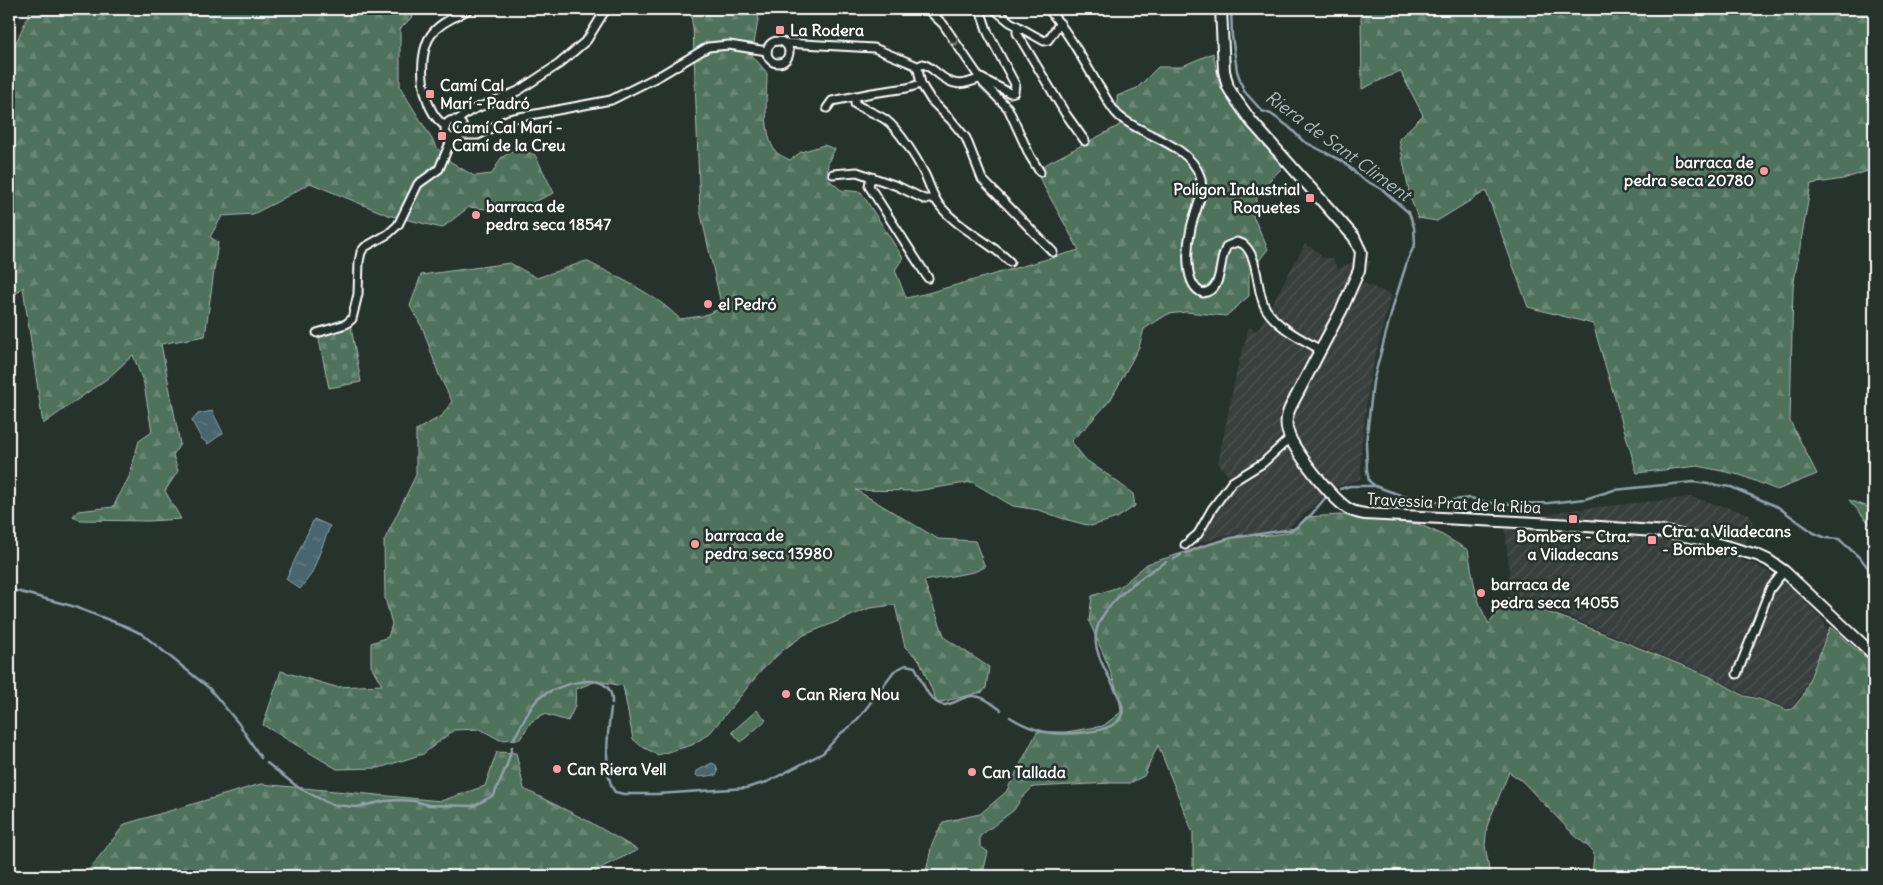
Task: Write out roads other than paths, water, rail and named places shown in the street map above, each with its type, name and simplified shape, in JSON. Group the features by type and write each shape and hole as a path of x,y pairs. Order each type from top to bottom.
{"street":[{"path":"446,126 438,120 426,94 422,73 424,51 428,40 437,27 469,9"},
{"path":"452,138 446,134 446,126 450,121 456,121 470,111 518,91 559,64 587,40 606,9"},
{"path":"927,9 943,24 984,84 1008,108 1030,156 1040,172"},
{"path":"917,67 923,64 929,66 948,81 956,84 965,84 981,78 1010,93 1014,92 1016,89 1013,79 988,33 980,9"},
{"path":"994,9 1017,26 1044,41 1048,40 1060,23"},
{"path":"1048,9 1060,23 1115,111 1130,123 1181,152 1196,168 1201,178 1201,195 1190,228 1188,272 1197,291 1203,293 1212,289 1218,280 1222,255 1227,246 1237,242 1244,244 1251,256 1265,308 1276,320 1296,336 1321,350"},
{"path":"1185,545 1198,534 1212,509 1232,482 1263,463 1290,438 1287,428 1289,410 1355,281 1361,263 1361,252 1354,237 1277,151 1239,105 1228,87 1223,65 1220,9"},
{"path":"1017,26 1023,43 1065,113 1085,141"},
{"path":"785,43 789,53 783,61 773,62 768,56 767,51 769,45 775,41 874,48 917,67"},
{"path":"317,333 346,324 352,320 358,294 361,252 398,225 418,184 439,169 452,138 461,135 478,135 509,119 611,100 661,75 708,47 729,45 767,51"},
{"path":"917,67 920,84 931,100 966,138 978,171 987,185 1053,252"},
{"path":"827,108 832,101 920,84"},
{"path":"855,96 855,104 884,119 898,134 920,166 935,199 948,214 1010,262"},
{"path":"456,121 462,126 461,135"},
{"path":"833,174 853,172 874,178 924,199 935,199"},
{"path":"874,178 870,181 869,186 928,278"},
{"name":"Travessia Prat de la Riba","path":"1290,438 1308,464 1338,500 1354,512 1372,515 1583,525 1667,532 1757,555 1784,571 1874,655"},
{"path":"1737,674 1770,589 1784,571"}],"water":[{"path":"212,411 223,433 208,444 201,438 192,421 198,414"},
{"path":"314,519 330,526 312,573 300,589 286,579"},
{"path":"712,763 716,765 718,772 716,775 699,777 696,775 697,771"}],"waterway":[{"name":"Riera de Sant Climent","path":"1231,9 1232,36 1237,71 1244,91 1262,111 1271,114 1289,127 1303,141 1344,162 1361,178 1383,190 1409,213 1414,227 1415,244 1408,259 1394,303 1373,382 1366,443 1369,481 1375,486 1414,500 1438,502 1470,498 1495,504 1549,503 1585,499 1614,490 1693,482 1731,487 1778,507 1814,533 1826,538 1839,539 1861,559 1874,575"},
{"path":"1340,489 1350,486 1373,486"},
{"path":"1186,553 1231,538 1294,529 1311,515 1326,497"},
{"path":"1174,559 1181,555"},
{"path":"1010,717 1037,730 1049,733 1086,732 1109,727 1117,722 1122,715 1122,704 1096,647 1096,633 1099,622 1105,612 1124,592 1166,562"},
{"path":"9,589 72,606 142,634 209,688 239,724 261,758"},
{"path":"611,708 607,752 608,775 615,792 624,794 658,794 746,788 767,782 823,753 862,714 894,671 906,665 915,667 923,685 936,702 946,705 967,697 977,696 1001,710"},
{"path":"514,738 536,701 558,688 583,681 594,681 604,684 610,691 612,703"},
{"path":"267,763 299,788 332,805 357,807 400,800 415,801 428,805 474,806 494,795 507,765 512,747"}],"place":[{"name":"La Rodera","path":"780,30"},
{"name":"Camí Cal Marí - Padró","path":"430,94"},
{"name":"Camí Cal Marí - Camí de la Creu","path":"442,136"},
{"name":"barraca de pedra seca 20780","path":"1764,171"},
{"name":"Polígon Industrial Roquetes","path":"1310,198"},
{"name":"barraca de pedra seca 18547","path":"476,215"},
{"name":"el Pedró","path":"708,304"},
{"name":"Bombers - Ctra. a Viladecans","path":"1573,519"},
{"name":"Ctra. a Viladecans - Bombers","path":"1652,540"},
{"name":"barraca de pedra seca 13980","path":"695,544"},
{"name":"barraca de pedra seca 14055","path":"1481,593"},
{"name":"Can Riera Nou","path":"786,694"},
{"name":"Can Riera Vell","path":"557,769"},
{"name":"Can Tallada","path":"972,772"}]}
